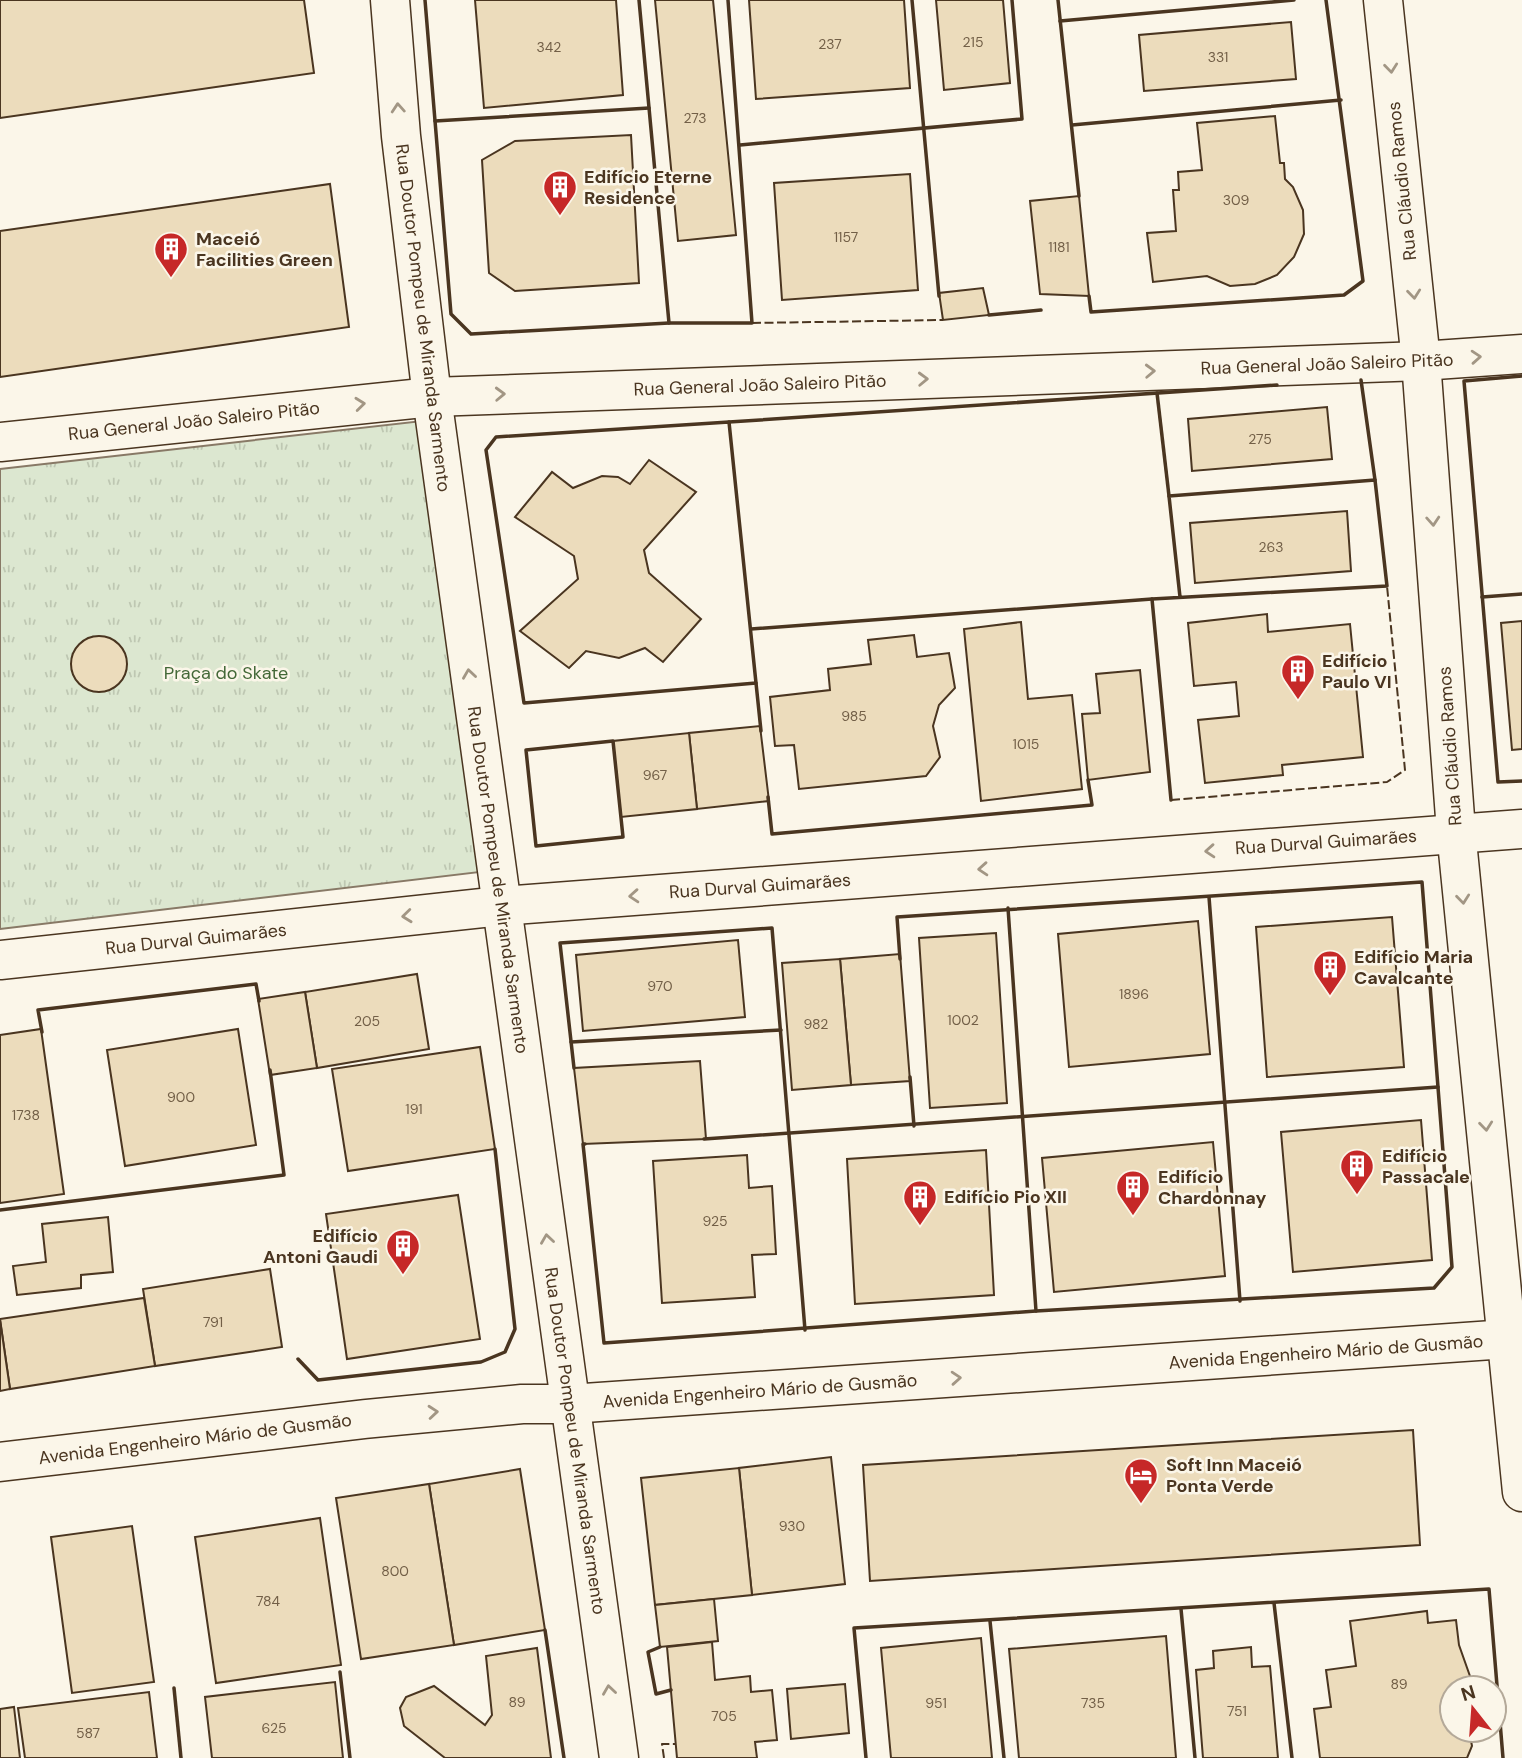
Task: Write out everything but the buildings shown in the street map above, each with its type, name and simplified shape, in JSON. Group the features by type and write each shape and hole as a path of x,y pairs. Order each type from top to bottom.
{"street":[{"name":"Rua Doutor Pompeu de Miranda Sarmento","path":"390,0 401,136 432,397 619,1758"},
{"name":"Rua Cláudio Ramos","path":"1384,0 1421,361 1456,831 1515,1338 1522,1492"},
{"name":"Rua General João Saleiro Pitão","path":"0,442 432,397 1421,361 1522,354"},
{"name":"Rua Durval Guimarães","path":"0,960 501,906 1522,828"},
{"name":"Avenida Engenheiro Mário de Gusmão","path":"0,1462 365,1419 522,1404 570,1404 1515,1338"}],"green space":[{"name":"Praça do Skate","path":"422,421 480,872 0,929 0,469"}],"fence":[{"path":"752,323 943,320"},
{"path":"1171,800 1387,782 1405,770 1387,586"},
{"path":"664,1758 662,1744 676,1744"}],"wall":[{"path":"425,0 451,314 471,334 669,323 752,323 728,0"},
{"path":"639,0 669,323"},
{"path":"912,0 939,296"},
{"path":"740,145 1022,119 1012,0"},
{"path":"1058,0 1079,196"},
{"path":"1060,21 1294,0"},
{"path":"1089,296 1091,312 1344,295 1363,281 1326,0"},
{"path":"1072,125 1341,100"},
{"path":"435,121 649,108"},
{"path":"989,315 1041,310"},
{"path":"1522,376 1464,381 1498,782 1522,781"},
{"path":"1361,380 1375,480"},
{"path":"729,422 1277,385"},
{"path":"1157,393 1169,496"},
{"path":"729,422 756,683 524,703 486,450 496,437 729,422"},
{"path":"751,629 1152,599 1387,586 1375,480 1169,496 1180,597"},
{"path":"1482,597 1522,594"},
{"path":"1152,599 1171,800"},
{"path":"756,683 761,731"},
{"path":"613,741 623,837 536,846 526,750 613,741"},
{"path":"768,797 772,834 1092,805 1088,780"},
{"path":"585,1144 604,1343 1036,1311 1434,1288 1452,1267 1422,882 897,917 900,959"},
{"path":"1209,897 1240,1301"},
{"path":"1008,908 1036,1311"},
{"path":"574,1068 560,943 772,928 805,1330"},
{"path":"42,1032 38,1010 256,984 259,1001"},
{"path":"571,1042 781,1030"},
{"path":"0,1210 284,1175 270,1070"},
{"path":"910,1077 914,1126"},
{"path":"704,1139 1438,1087"},
{"path":"298,1359 318,1380 481,1362 505,1352 515,1329 495,1149"},
{"path":"866,1758 854,1628 1489,1589 1503,1758"},
{"path":"1274,1603 1292,1758"},
{"path":"1181,1609 1195,1758"},
{"path":"990,1621 1004,1758"},
{"path":"545,1630 564,1758"},
{"path":"660,1647 648,1652 656,1694 671,1690"},
{"path":"340,1672 350,1758"},
{"path":"174,1688 181,1758"}],"place":[{"name":"Edifício Eterne Residence","path":"560,217"},
{"name":"Maceió Facilities Green","path":"171,279"},
{"name":"Edifício Paulo VI","path":"1298,701"},
{"name":"Edifício Maria Cavalcante","path":"1330,997"},
{"name":"Edifício Passacale","path":"1357,1196"},
{"name":"Edifício Chardonnay","path":"1133,1217"},
{"name":"Edifício Pio XII","path":"920,1227"},
{"name":"Edifício Antoni Gaudi","path":"403,1276"},
{"name":"Soft Inn Maceió Ponta Verde","path":"1141,1505"}]}
